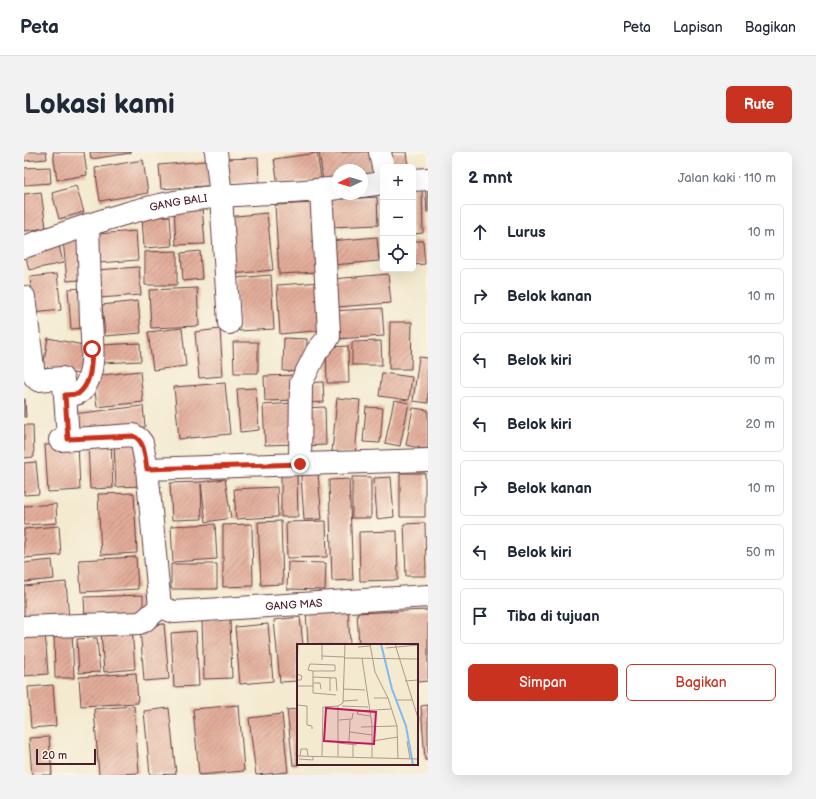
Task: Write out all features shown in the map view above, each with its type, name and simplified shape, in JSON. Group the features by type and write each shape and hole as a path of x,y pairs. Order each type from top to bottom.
{"street":[{"path":"216,152 221,196 229,323"},
{"path":"380,152 382,164"},
{"path":"416,180 428,179"},
{"path":"368,185 380,183"},
{"path":"300,464 301,383 317,351 329,337 329,190"},
{"name":"GANG BALI","path":"24,247 109,218 195,199 221,196 329,190"},
{"path":"65,395 73,395 81,392 91,372 92,349 88,226"},
{"path":"24,297 35,378 38,380 62,378 63,380 65,395 64,439 133,436 137,437 142,444 147,469 160,607 144,621 139,623 24,627"},
{"path":"147,469 428,460"},
{"name":"GANG MAS","path":"160,607 174,612 428,596"}],"building":[{"path":"24,152 46,152 47,159 24,161"},
{"path":"53,152 84,152 87,175 57,180"},
{"path":"90,152 130,152 131,153 91,159"},
{"path":"319,152 377,152 380,174 368,175 368,164 332,164 332,179 323,180"},
{"path":"390,152 406,152 408,164 392,164"},
{"path":"317,153 321,178 278,185 274,159"},
{"path":"258,158 259,183 223,184 222,159"},
{"path":"143,160 148,193 100,201 95,168"},
{"path":"216,160 218,185 161,189 159,165"},
{"path":"50,167 51,183 24,185 24,168"},
{"path":"425,183 428,183 428,212 427,212"},
{"path":"76,186 84,212 59,219 52,193"},
{"path":"422,187 423,233 416,234 416,200 416,188"},
{"path":"41,192 46,228 24,231 24,194"},
{"path":"377,197 378,225 330,227 329,200 368,200 368,198"},
{"path":"315,203 319,272 279,274 275,205"},
{"path":"202,205 205,244 176,245 174,207"},
{"path":"267,213 273,270 232,274 226,217"},
{"path":"170,216 172,246 144,248 142,217"},
{"path":"136,231 138,260 99,263 97,234"},
{"path":"377,237 379,261 333,265 330,241"},
{"path":"85,238 89,279 67,281 63,239"},
{"path":"416,241 423,241 425,264 416,265"},
{"path":"59,245 63,263 29,270 25,252"},
{"path":"177,251 177,285 145,285 145,252"},
{"path":"200,251 202,279 183,281 181,253"},
{"path":"139,267 141,295 99,298 96,270"},
{"path":"57,274 61,310 34,313 30,277"},
{"path":"388,274 391,303 336,307 333,279"},
{"path":"271,275 274,329 239,331 236,278"},
{"path":"322,282 325,330 280,334 277,285"},
{"path":"86,288 89,328 71,329 68,289"},
{"path":"197,288 199,326 151,328 149,290"},
{"path":"138,301 141,333 105,336 102,305"},
{"path":"382,308 384,336 335,339 334,311"},
{"path":"390,322 412,322 411,369 389,369"},
{"path":"182,328 186,366 153,370 148,332"},
{"path":"220,329 223,376 199,378 195,332"},
{"path":"48,338 88,346 83,375 43,367"},
{"path":"284,338 307,339 306,372 283,371"},
{"path":"381,341 382,365 352,365 352,342"},
{"path":"233,342 258,342 258,373 234,373"},
{"path":"140,343 141,361 103,363 102,345"},
{"path":"348,346 349,383 327,383 326,347"},
{"path":"419,357 428,358 428,403 413,401"},
{"path":"140,371 143,402 97,407 93,376"},
{"path":"382,373 412,377 409,400 379,396"},
{"path":"297,375 298,400 265,401 264,376"},
{"path":"323,382 324,402 304,403 303,383"},
{"path":"225,383 230,434 179,439 174,387"},
{"path":"256,388 259,430 240,432 237,389"},
{"path":"337,398 360,400 355,454 332,452"},
{"path":"25,399 26,417 24,417"},
{"path":"394,400 409,403 400,446 385,443"},
{"path":"295,403 297,444 265,445 263,405"},
{"path":"143,406 145,427 73,434 72,414"},
{"path":"325,407 326,445 304,446 302,408"},
{"path":"366,407 383,408 380,443 363,442"},
{"path":"413,408 428,410 428,450 406,445"},
{"path":"24,425 33,425 34,457 24,458"},
{"path":"111,441 113,488 90,489 88,442"},
{"path":"78,443 80,490 48,492 45,445"},
{"path":"140,443 143,486 116,487 114,444"},
{"path":"36,462 39,494 24,495 24,463"},
{"path":"400,473 425,473 425,517 400,517"},
{"path":"318,474 322,519 304,520 301,476"},
{"path":"281,475 297,475 298,517 281,517"},
{"path":"352,477 371,477 371,518 352,518"},
{"path":"391,477 394,517 377,519 374,478"},
{"path":"225,479 231,518 206,522 201,484 202,519 172,520 170,483 201,482"},
{"path":"349,479 353,580 332,581 329,480"},
{"path":"277,487 278,517 236,519 234,489"},
{"path":"134,493 137,553 101,555 98,494"},
{"path":"56,504 57,523 24,525 24,506"},
{"path":"281,521 283,584 261,585 258,522"},
{"path":"326,521 327,557 287,558 286,522"},
{"path":"425,523 426,576 406,576 404,524"},
{"path":"215,524 217,559 173,562 171,526"},
{"path":"252,524 253,586 223,587 223,525"},
{"path":"59,526 61,555 24,558 24,529"},
{"path":"397,531 398,580 360,581 359,532"},
{"path":"136,557 138,589 81,592 79,560"},
{"path":"52,560 54,579 24,582 24,563"},
{"path":"288,562 326,563 325,590 287,589"},
{"path":"171,564 217,564 217,589 171,589"},
{"path":"66,582 69,619 24,623 24,586"},
{"path":"143,595 143,618 85,619 84,597"},
{"path":"348,608 350,644 308,644 306,610"},
{"path":"428,610 428,681 418,682 418,644 359,644 357,613"},
{"path":"300,617 303,644 297,644 297,681 280,682 274,620"},
{"path":"230,619 232,678 204,679 202,620"},
{"path":"164,624 169,679 144,681 140,626"},
{"path":"268,624 273,681 240,684 235,627"},
{"path":"132,628 135,669 104,672 101,631"},
{"path":"54,630 72,630 74,678 55,678"},
{"path":"45,631 48,674 24,676 24,632"},
{"path":"196,631 199,686 174,687 171,633"},
{"path":"97,638 100,672 79,673 77,639"},
{"path":"136,673 138,703 81,706 79,677"},
{"path":"53,685 56,726 31,728 28,687"},
{"path":"239,705 244,771 199,775 193,709"},
{"path":"428,705 428,760 425,760 421,706"},
{"path":"134,706 139,773 99,775 94,709"},
{"path":"169,708 176,774 150,775 144,711"},
{"path":"297,709 297,765 293,765 287,710"},
{"path":"282,714 288,772 256,775 249,718"},
{"path":"49,737 52,775 32,775 29,738"}],"route":[{"path":"92,349 91,372 86,385 78,394 65,395 68,439 137,437 140,439 142,444 147,469 300,464"}]}
